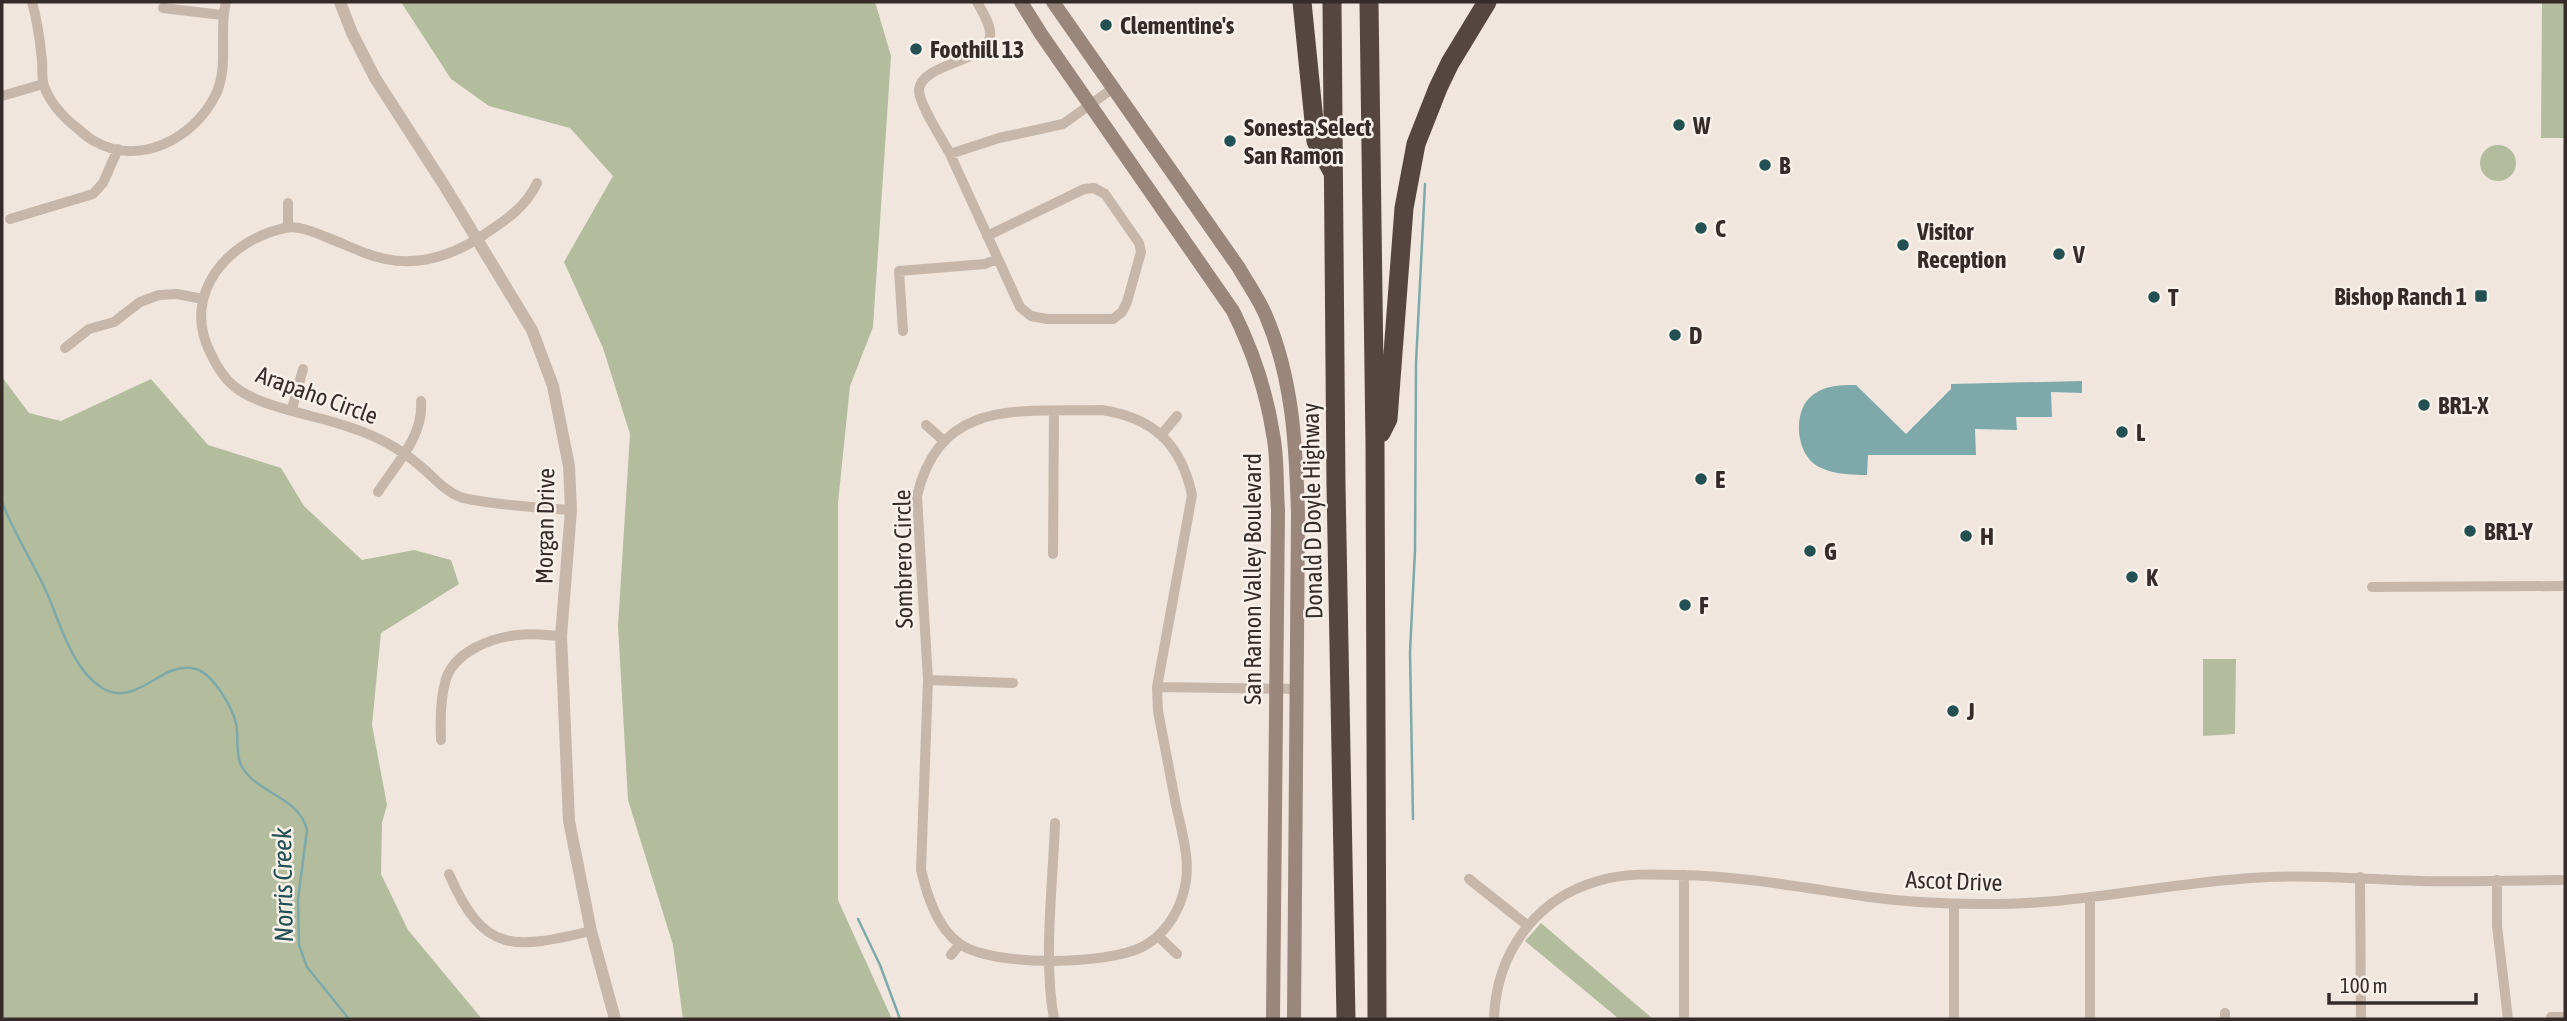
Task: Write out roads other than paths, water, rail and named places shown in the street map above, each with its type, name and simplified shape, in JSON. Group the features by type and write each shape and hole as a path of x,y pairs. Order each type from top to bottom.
{"highway":[{"path":"1302,2 1316,141 1334,173"},
{"name":"Donald D Doyle Highway","path":"1332,2 1336,499 1346,1019"},
{"path":"1369,2 1375,443 1377,1019"},
{"path":"1375,443 1388,419 1404,208 1416,144 1438,88 1487,2"}],"main road":[{"name":"San Ramon Valley Boulevard","path":"1021,2 1089,105 1233,311 1253,351 1274,436 1278,510 1273,1019"},
{"name":"San Ramon Valley Boulevard","path":"1053,2 1239,268 1265,313 1288,387 1296,435 1298,514 1294,1019"}],"street":[{"path":"32,2 39,35 43,84 55,106 94,142 118,149 158,148 181,136 200,119 216,95 224,47 222,15 226,2"},
{"name":"Morgan Drive","path":"340,2 375,78 532,330 553,386 569,467 570,510 561,636 569,821 592,931 615,1019"},
{"path":"977,2 990,29 990,39 971,56 929,75 919,91 1020,307 1031,316 1047,319 1113,319 1122,312 1127,302 1142,252 1139,243 1105,194 1094,188 1084,189 987,236"},
{"path":"163,8 222,15"},
{"path":"2,96 43,84"},
{"path":"950,154 999,138 1063,124 1112,89"},
{"path":"9,219 93,194 103,183 118,149"},
{"path":"288,203 288,227 315,232 366,254 412,261 438,258 464,248 508,218 530,198 537,183"},
{"name":"Arapaho Circle","path":"288,227 246,242 228,256 213,275 203,299 201,320 204,339 218,369 233,386 253,398 369,434 403,453 444,489 463,498 570,510"},
{"path":"903,331 899,271 985,264 997,259"},
{"path":"65,348 89,329 114,322 140,302 159,295 177,294 203,299"},
{"path":"292,409 303,369"},
{"path":"378,492 420,426 421,401"},
{"name":"Sombrero Circle","path":"1102,410 1124,413 1161,435 1177,451 1192,495 1157,687 1158,711 1186,854 1183,895 1171,920 1158,936 1127,953 1100,959 1050,960 1012,959 985,954 960,944 934,911 921,870 928,680 917,496 922,478 932,456 943,441 965,425 984,416 1102,410"},
{"path":"1053,554 1054,411"},
{"path":"1161,435 1177,416"},
{"path":"926,425 943,441"},
{"path":"2372,587 2565,586"},
{"path":"440,740 440,708 446,677 461,656 486,643 517,634 561,636"},
{"path":"928,680 1013,683"},
{"path":"1157,687 1297,689"},
{"path":"1054,1019 1050,960 1055,823"},
{"path":"449,874 460,900 475,922 494,937 523,943 592,931"},
{"name":"Ascot Drive","path":"1494,1019 1497,987 1503,967 1527,925 1553,902 1596,881 1630,875 1757,879 1868,897 1954,904 2011,904 2249,878 2312,876 2423,881 2565,880"},
{"path":"1684,875 1684,1019"},
{"path":"2360,877 2361,1019"},
{"path":"1469,879 1527,925"},
{"path":"2497,880 2497,926 2508,1019"},
{"path":"2090,897 2090,1019"},
{"path":"1954,904 1954,1019"},
{"path":"1158,936 1177,954"},
{"path":"951,956 960,944"},
{"path":"2551,1017 2565,1017"}],"water":[{"path":"2082,381 2082,393 2051,392 2052,417 2016,417 2017,430 1975,429 1976,455 1868,455 1867,475 1846,474 1825,470 1813,463 1800,438 1800,418 1807,400 1819,391 1834,386 1856,385 1906,434 1951,389 1951,384"}],"waterway":[{"path":"1413,819 1410,652 1415,550 1416,363 1425,184"},
{"name":"Norris Creek","path":"2,502 47,593 68,645 92,680 115,693 127,692 172,671 196,669 209,677 221,692 236,723 241,765 257,783 287,802 302,819 307,830 298,899 299,945 307,967 349,1019"},
{"path":"858,919 880,965 900,1019"}],"place":[{"name":"Clementine's","path":"1106,25"},
{"name":"Foothill 13","path":"916,49"},
{"name":"W","path":"1679,125"},
{"name":"Sonesta Select San Ramon","path":"1230,141"},
{"name":"B","path":"1765,165"},
{"name":"C","path":"1701,228"},
{"name":"Visitor Reception","path":"1903,245"},
{"name":"V","path":"2059,254"},
{"name":"Bishop Ranch 1","path":"2481,296"},
{"name":"T","path":"2154,297"},
{"name":"D","path":"1675,335"},
{"name":"BR1-X","path":"2424,405"},
{"name":"L","path":"2122,432"},
{"name":"E","path":"1701,479"},
{"name":"BR1-Y","path":"2470,531"},
{"name":"H","path":"1966,536"},
{"name":"G","path":"1810,551"},
{"name":"K","path":"2132,577"},
{"name":"F","path":"1685,605"},
{"name":"J","path":"1953,711"}]}
